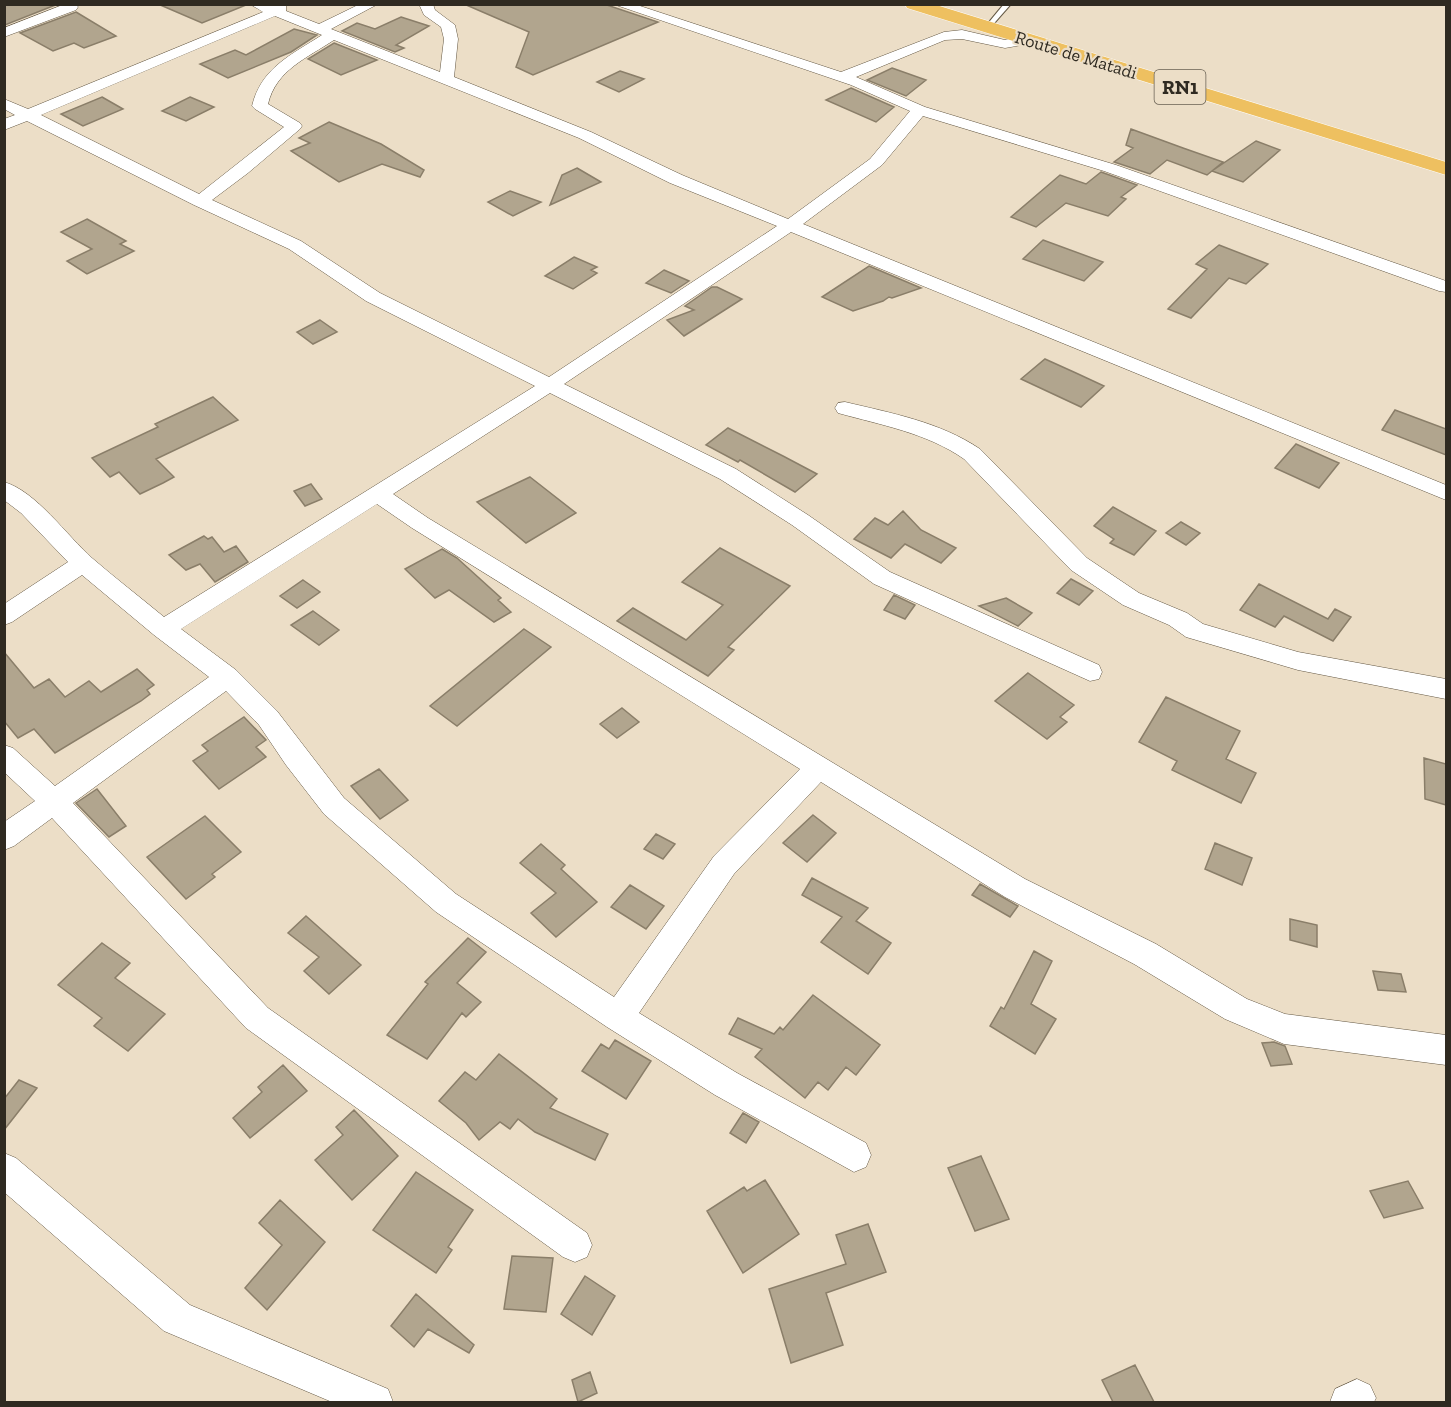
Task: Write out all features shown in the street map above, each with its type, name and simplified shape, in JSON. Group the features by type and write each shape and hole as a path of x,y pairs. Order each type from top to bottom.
{"highway":[{"name":"Route de Matadi","path":"913,4 1446,169"}],"street":[{"path":"256,4 585,135 676,178 1446,493"},
{"path":"4,125 293,4"},
{"path":"200,201 242,170 294,126 260,106 269,79 326,31 372,4"},
{"path":"426,4 429,12 448,25 451,39 446,80"},
{"path":"619,4 841,77 920,110 1110,168 1446,287"},
{"path":"4,33 71,7"},
{"path":"841,77 893,58 927,40 951,35 968,36 1006,46 1029,40"},
{"path":"4,103 200,201 295,245 373,297 728,474 800,520 882,578 1090,672"},
{"path":"163,629 551,384 792,224 876,162 920,110"},
{"path":"845,408 935,433 953,441 972,454 1043,530 1079,564 1131,600 1178,619 1195,631 1298,661 1446,689"},
{"path":"4,489 29,508 82,562 163,629 227,677 268,718 295,757 334,806 446,903 618,1017 726,1084 854,1155"},
{"path":"378,494 420,523 1015,888 1145,954 1236,1009 1284,1029 1446,1050"},
{"path":"4,616 82,562"},
{"path":"4,838 227,677"},
{"path":"4,755 54,802 257,1018 575,1245"},
{"path":"618,1017 724,865 818,768"},
{"path":"4,1170 177,1317 375,1402"}],"lane":[{"path":"987,28 1008,4"}],"building":[{"path":"4,4 58,4 5,25"},
{"path":"158,4 246,4 246,5 202,23"},
{"path":"464,4 604,4 658,22 533,75 516,67 529,32"},
{"path":"76,12 116,36 84,48 74,43 53,51 20,33"},
{"path":"401,17 429,26 396,45 404,48 395,52 342,31 357,23 375,29"},
{"path":"294,29 317,35 291,52 228,78 200,64 235,50 246,55"},
{"path":"334,43 377,60 341,75 308,59"},
{"path":"892,68 926,80 906,96 867,80"},
{"path":"620,71 644,79 619,92 597,82"},
{"path":"851,88 894,107 876,122 826,100"},
{"path":"102,97 123,109 83,126 61,114"},
{"path":"190,97 214,107 186,121 162,111"},
{"path":"329,122 381,144 424,170 420,177 382,164 339,182 291,151 310,143 299,138"},
{"path":"1131,129 1223,162 1207,175 1167,160 1150,174 1114,162 1133,148 1126,145"},
{"path":"1256,141 1280,150 1243,182 1212,171"},
{"path":"577,168 601,182 550,205 562,175"},
{"path":"1101,172 1137,185 1121,197 1126,199 1108,216 1066,203 1036,227 1011,217 1060,175 1086,184"},
{"path":"510,191 541,202 513,216 488,202"},
{"path":"87,219 126,241 120,244 134,251 87,274 67,261 92,249 61,232"},
{"path":"1043,240 1103,262 1084,281 1023,259"},
{"path":"1219,245 1268,264 1246,284 1229,278 1191,318 1168,309 1207,269 1196,264"},
{"path":"574,257 597,267 591,270 597,273 573,289 545,276"},
{"path":"869,266 921,288 853,311 822,297"},
{"path":"664,270 689,281 671,293 646,283"},
{"path":"712,287 717,287 742,299 684,336 667,320 694,310 685,306"},
{"path":"320,320 337,332 313,344 297,332"},
{"path":"1045,359 1104,386 1081,407 1021,379"},
{"path":"213,397 238,420 156,459 174,477 163,483 140,494 119,472 110,477 92,458 158,427 155,424"},
{"path":"1395,410 1446,429 1446,455 1382,430"},
{"path":"728,428 817,474 795,492 740,460 738,462 706,445"},
{"path":"1296,444 1339,463 1319,488 1275,468"},
{"path":"530,477 576,513 526,543 477,502"},
{"path":"311,484 322,499 305,506 294,491"},
{"path":"1113,507 1156,531 1134,555 1110,543 1114,539 1094,526"},
{"path":"903,511 921,530 956,548 941,563 905,544 891,558 854,539 875,518 888,525"},
{"path":"1181,522 1200,533 1186,545 1166,533"},
{"path":"204,536 208,539 212,537 224,552 236,546 248,562 215,582 200,564 186,570 169,555"},
{"path":"720,548 790,586 728,647 734,650 708,676 617,621 633,608 686,640 723,605 682,582"},
{"path":"442,549 457,558 501,598 498,600 511,612 494,622 449,590 435,598 405,569"},
{"path":"1071,579 1093,591 1079,605 1057,593"},
{"path":"303,580 320,592 297,608 280,596"},
{"path":"1259,584 1328,619 1335,609 1351,617 1333,641 1284,616 1275,627 1240,610"},
{"path":"894,595 915,605 905,619 884,610"},
{"path":"1006,598 1032,613 1018,626 979,606"},
{"path":"313,611 339,630 319,645 291,625"},
{"path":"524,629 551,647 457,726 430,706"},
{"path":"4,652 34,688 49,679 65,697 89,681 101,692 137,669 154,685 147,690 150,694 141,701 55,753 34,729 18,738 4,721"},
{"path":"1028,673 1074,705 1060,717 1067,722 1047,739 995,701"},
{"path":"1166,697 1240,731 1226,759 1256,773 1241,803 1172,770 1177,761 1139,742"},
{"path":"622,708 639,722 617,738 600,724"},
{"path":"244,717 266,740 256,747 266,757 219,789 193,761 208,751 202,745"},
{"path":"1424,758 1446,764 1446,805 1425,799"},
{"path":"379,769 408,800 380,819 351,786"},
{"path":"97,789 126,826 109,837 76,803"},
{"path":"813,815 836,833 807,862 783,843"},
{"path":"205,816 241,852 212,874 215,877 186,899 147,857"},
{"path":"656,834 675,844 663,859 644,849"},
{"path":"1215,843 1252,858 1242,885 1205,869"},
{"path":"541,844 565,865 561,869 597,902 556,937 531,913 556,893 520,863"},
{"path":"812,878 868,908 856,921 891,943 868,974 821,942 842,917 802,895"},
{"path":"980,884 1018,906 1010,917 972,895"},
{"path":"630,885 664,906 646,929 611,907"},
{"path":"306,916 361,965 329,994 304,971 319,957 288,933"},
{"path":"1290,919 1317,925 1317,947 1290,940"},
{"path":"468,938 486,952 457,983 481,1002 466,1017 462,1013 427,1059 387,1035 428,984 425,982"},
{"path":"102,943 130,963 115,978 165,1014 128,1051 94,1026 102,1018 58,985"},
{"path":"1034,951 1052,961 1031,1004 1056,1019 1035,1054 990,1026 1001,1007 1004,1009"},
{"path":"1373,971 1401,974 1406,992 1378,990"},
{"path":"813,995 880,1045 856,1075 846,1067 828,1090 818,1082 805,1098 755,1057 762,1049 729,1034 738,1018 774,1034 780,1027 783,1030"},
{"path":"615,1040 651,1061 626,1099 582,1071 601,1044 609,1049"},
{"path":"1274,1042 1285,1046 1292,1064 1271,1066 1262,1043"},
{"path":"499,1054 557,1099 550,1108 608,1134 595,1160 535,1132 518,1119 510,1129 500,1122 479,1140 466,1123 439,1101 465,1072 476,1080"},
{"path":"283,1065 307,1091 250,1138 233,1118 262,1092 258,1087"},
{"path":"19,1080 37,1088 4,1130 4,1099"},
{"path":"354,1110 398,1156 352,1200 315,1160 343,1135 336,1127"},
{"path":"743,1113 759,1122 746,1143 730,1133"},
{"path":"981,1156 1009,1219 975,1231 948,1168"},
{"path":"416,1172 473,1210 448,1247 452,1250 436,1273 373,1230"},
{"path":"765,1180 799,1234 743,1273 707,1211 744,1187 747,1191"},
{"path":"1408,1181 1423,1208 1384,1218 1370,1191"},
{"path":"280,1200 325,1242 267,1310 245,1288 282,1245 259,1223"},
{"path":"868,1224 886,1272 826,1293 843,1345 791,1363 769,1289 846,1264 836,1235"},
{"path":"512,1256 553,1258 546,1312 504,1309"},
{"path":"585,1276 615,1296 592,1335 561,1314"},
{"path":"416,1294 474,1345 469,1353 428,1329 414,1347 391,1326"},
{"path":"1135,1365 1154,1402 1113,1402 1102,1380"},
{"path":"590,1372 597,1393 578,1402 572,1380"}]}
